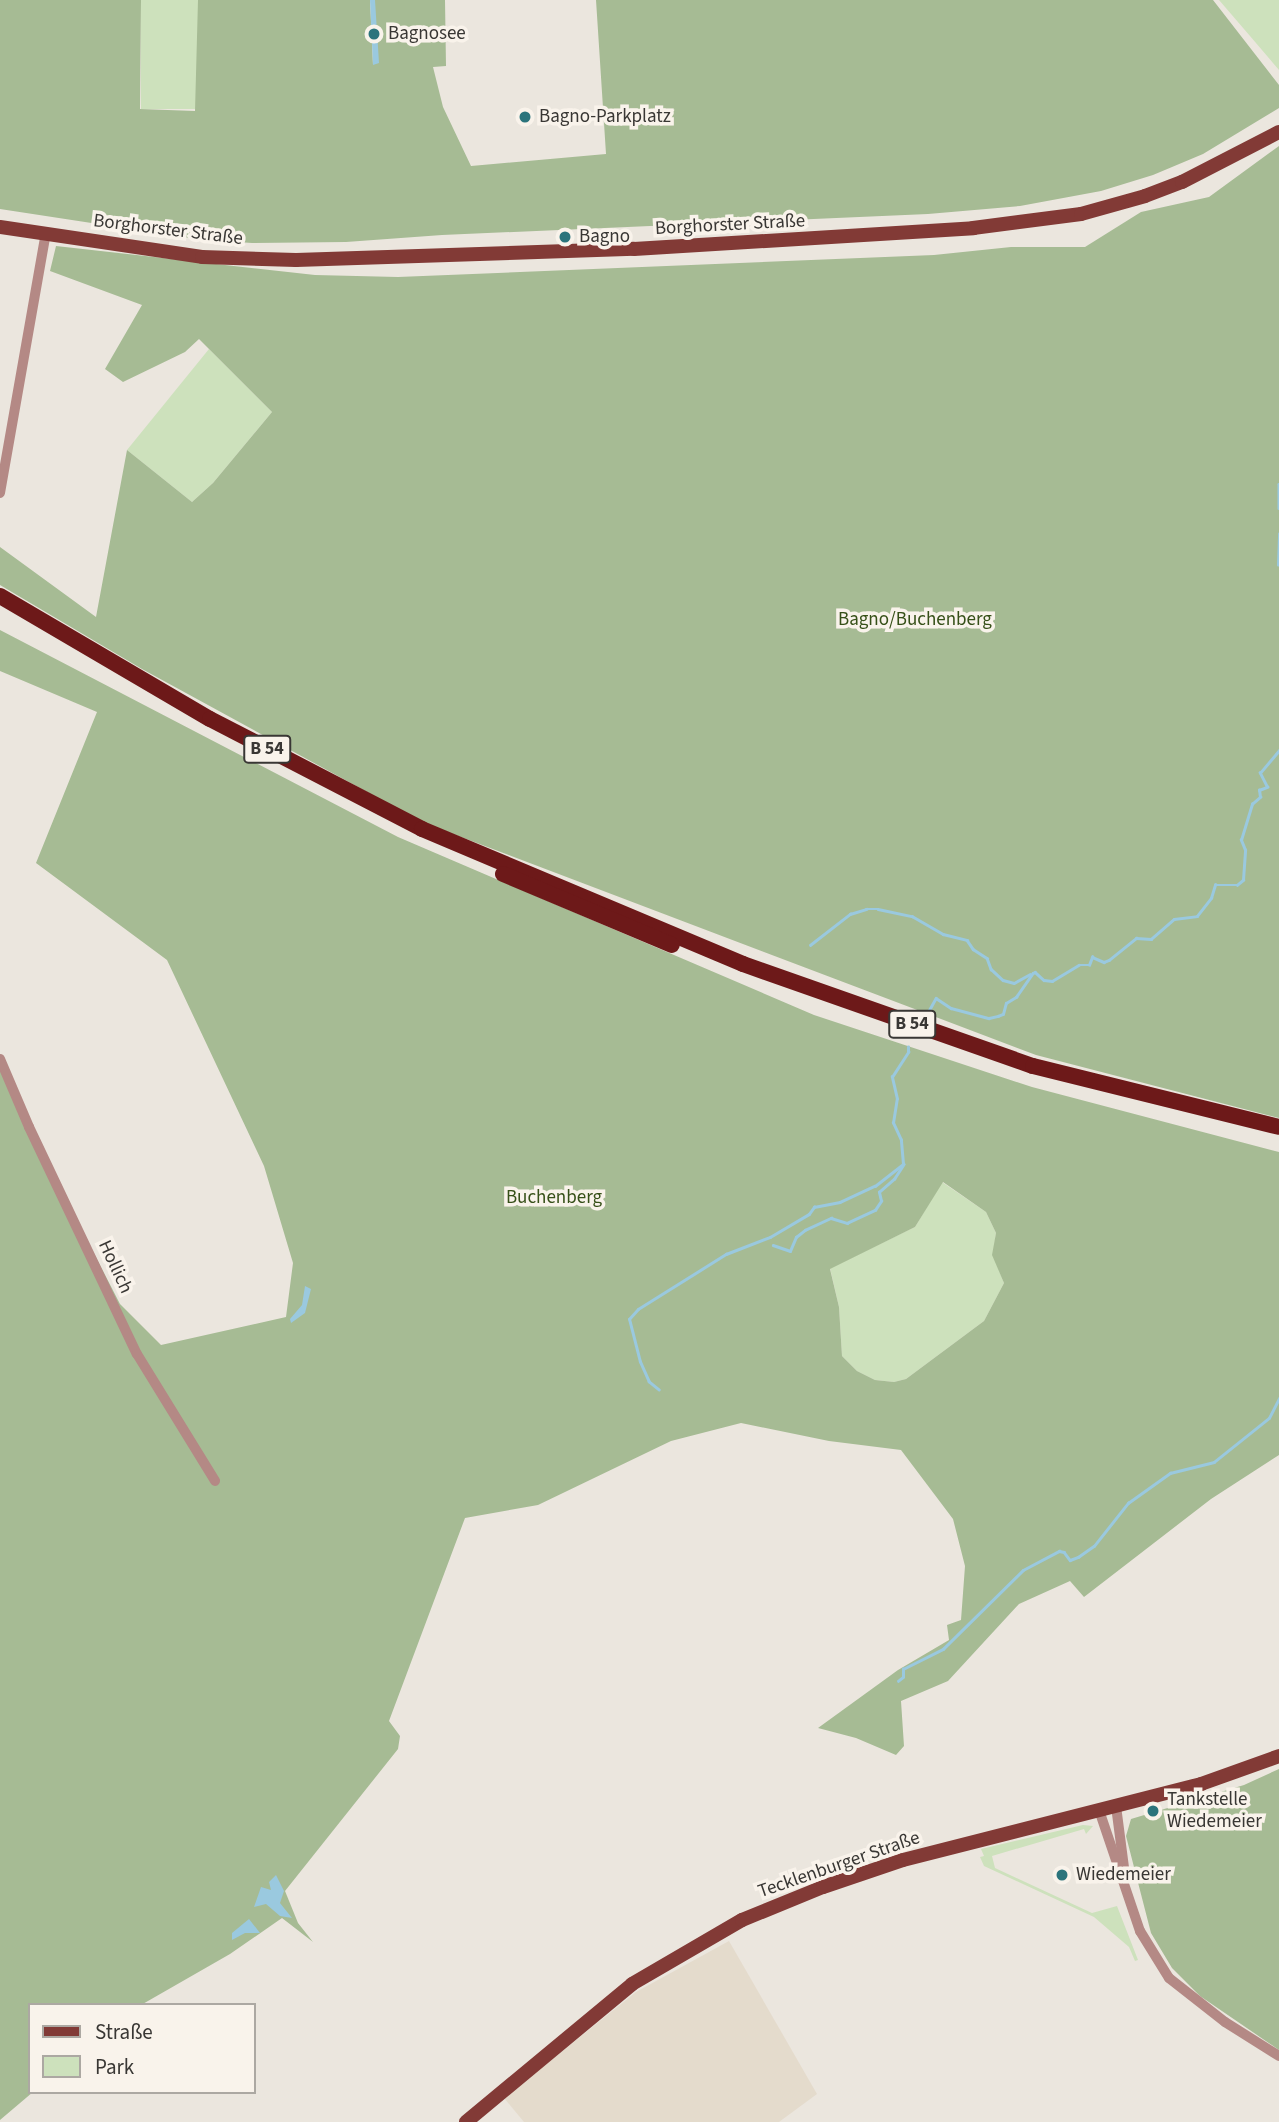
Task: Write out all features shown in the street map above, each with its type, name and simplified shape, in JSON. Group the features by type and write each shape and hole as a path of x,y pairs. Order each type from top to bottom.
{"highway":[{"name":"B 54","path":"5,605 210,719 422,829 743,964 1033,1066 1279,1127"},
{"name":"B 54","path":"5,605 208,728 405,830 589,913 739,972 1031,1074 1279,1138"}],"main road":[{"name":"Borghorster Straße","path":"0,227 202,257 296,260 634,249 973,228 1081,214 1145,196 1182,182 1279,132"},
{"name":"Tecklenburger Straße","path":"466,2122 632,1984 742,1920 823,1887 903,1860 1201,1784 1279,1756"}],"street":[{"path":"0,493 46,233"},
{"name":"Hollich","path":"0,1059 29,1127 137,1354 215,1481"},
{"path":"1116,1806 1125,1882"},
{"path":"1099,1810 1140,1931 1169,1978 1225,2022 1279,2056"}],"shaded area":[{"path":"729,1941 817,2094 779,2122 524,2122 504,2098 636,1992"}],"green space":[{"path":"0,0 141,0 140,109 195,111 198,0 370,0 373,65 375,0 445,0 446,66 433,67 443,107 471,166 606,154 596,0 1213,0 1279,85 1279,108 1203,154 1153,175 1101,191 1020,206 928,214 442,235 346,242 252,243 196,239 0,209"},
{"path":"141,0 198,0 198,109 141,109"},
{"path":"1219,0 1279,0 1279,70 1250,36"},
{"name":"Bagno/Buchenberg","path":"1279,146 1279,1118 1036,1055 424,823 142,669 0,585 0,547 96,617 127,450 192,502 213,483 272,412 199,339 185,352 123,382 105,369 142,305 50,271 56,246 315,275 398,277 934,255 1011,247 1085,247 1141,212 1209,197"},
{"path":"209,349 272,412 213,483 192,502 127,450"},
{"name":"Buchenberg","path":"0,630 398,837 814,1015 1032,1087 1279,1152 1279,1455 1211,1499 1084,1597 1070,1581 1019,1604 948,1681 901,1701 904,1746 896,1755 856,1738 818,1728 898,1670 949,1640 947,1625 961,1620 965,1566 953,1519 901,1450 829,1441 741,1423 671,1441 538,1505 465,1518 389,1721 400,1736 398,1749 285,1891 298,1923 313,1942 282,1918 230,1954 144,2003 28,2003 28,2094 31,2094 0,2120 0,1054 29,1127 120,1304 161,1345 286,1317 293,1263 264,1166 167,960 36,863 97,712 0,671","holes":["943,1182 986,1212 996,1233 992,1255 1004,1283 984,1321 906,1379 894,1382 875,1380 857,1371 842,1356 839,1307 830,1269 915,1227"]},
{"path":"942,1182 986,1212 996,1233 993,1255 1004,1283 984,1321 906,1379 894,1382 875,1380 857,1371 842,1356 839,1307 830,1268 915,1227"},
{"path":"1279,1769 1279,2050 1200,1996 1172,1968 1151,1933 1126,1836 1131,1819 1244,1785"},
{"path":"1083,1825 1093,1826 1086,1834 1084,1829 992,1856 995,1868 1092,1913 1117,1906 1138,1960 1135,1961 1129,1947 1094,1917 984,1866 980,1857 984,1856 981,1849"}],"water":[{"name":"Bagnosee","path":"370,0 375,0 379,63 373,65"},
{"path":"305,1286 311,1289 305,1313 291,1323 290,1319 302,1305"},
{"path":"276,1875 284,1891 280,1903 292,1918 280,1916 266,1904 254,1907 261,1887 271,1890 269,1882"},
{"path":"249,1919 260,1933 245,1933 232,1940 232,1933"}],"waterway":[{"path":"1279,484 1279,508"},
{"path":"1278,565 1279,534"},
{"path":"923,1021 936,998 951,1008 989,1018 998,1016 1003,1014 1006,1003 1016,997 1033,973 1044,980 1052,981 1079,965 1089,965 1092,957 1104,962 1109,960 1136,938 1151,939 1174,919 1197,916 1211,898 1215,885 1237,885 1243,880 1245,850 1241,840 1252,804 1260,797 1259,790 1267,787 1260,773 1279,750"},
{"path":"810,945 850,914 866,909 878,909 912,916 943,934 967,940 973,949 987,958 991,969 1003,980 1014,983 1030,974"},
{"path":"659,1390 649,1382 640,1362 629,1319 638,1309 726,1254 770,1237 809,1214 814,1207 840,1202 875,1186 903,1164 901,1140 893,1123 897,1099 892,1077 908,1052 908,1047"},
{"path":"773,1245 790,1251 796,1237 805,1230 831,1218 847,1223 875,1210 881,1201 879,1192 894,1179 903,1165"},
{"path":"898,1681 903,1677 903,1669 943,1649 1023,1570 1059,1551 1064,1552 1070,1560 1078,1557 1094,1546 1128,1503 1170,1473 1214,1462 1269,1418 1279,1398"}],"place":[{"name":"Bagnosee","path":"374,34"},
{"name":"Bagno-Parkplatz","path":"525,117"},
{"name":"Bagno","path":"565,237"},
{"name":"Tankstelle Wiedemeier","path":"1153,1811"},
{"name":"Wiedemeier","path":"1062,1875"}]}
